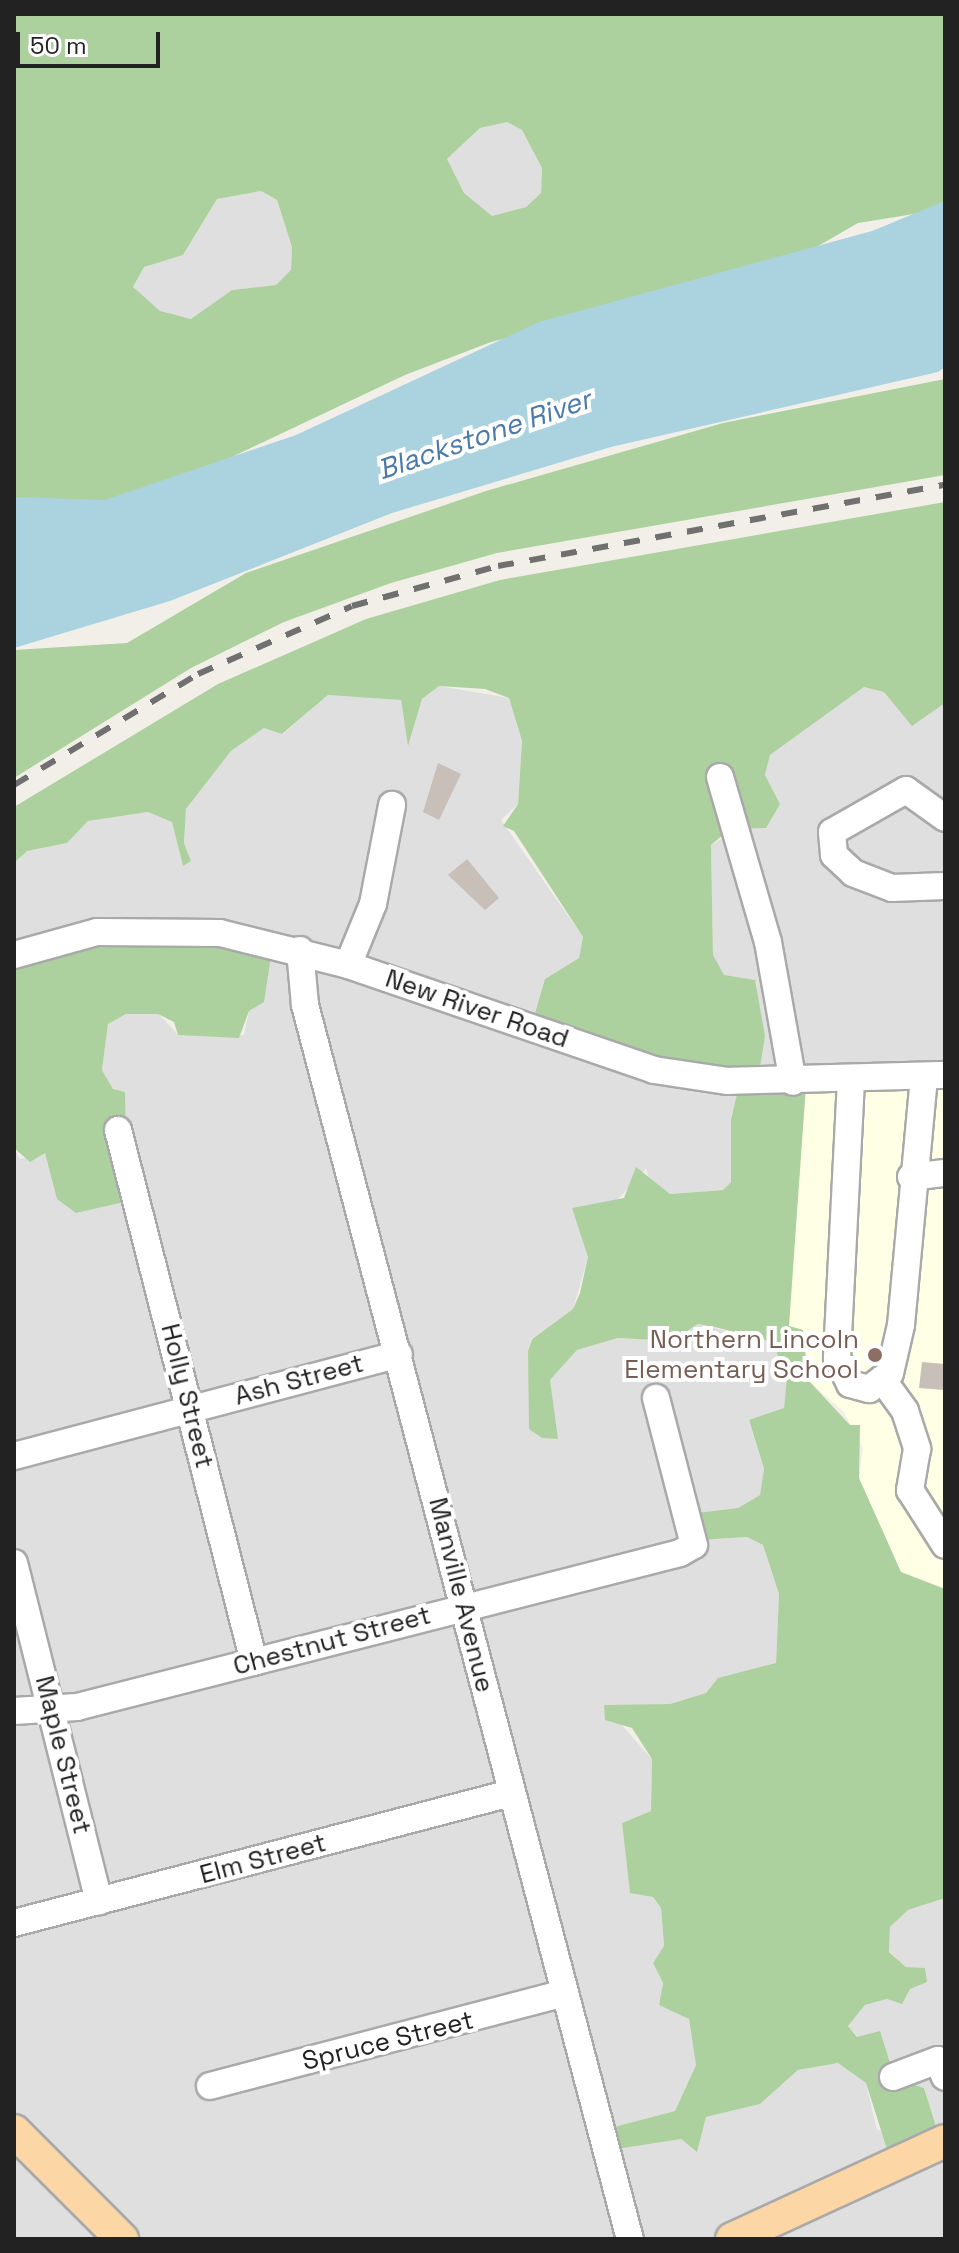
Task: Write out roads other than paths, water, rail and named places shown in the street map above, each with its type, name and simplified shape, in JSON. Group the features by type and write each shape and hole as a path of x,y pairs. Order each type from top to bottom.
{"main road":[{"path":"14,2131 122,2239"},
{"path":"732,2239 945,2141"}],"street":[{"path":"720,777 768,942 793,1082"},
{"path":"945,818 906,790 832,832 834,855 853,873 892,888 945,886"},
{"path":"348,965 373,904 392,805"},
{"name":"New River Road","path":"14,955 97,932 158,927 300,950 654,1070 793,1082 934,1076"},
{"name":"Manville Avenue","path":"300,950 305,1005 630,2239"},
{"path":"851,1080 837,1358 850,1384 869,1389 882,1379 901,1325 911,1177 934,1076"},
{"name":"Holly Street","path":"118,1130 254,1662"},
{"path":"911,1177 945,1173"},
{"name":"Ash Street","path":"14,1456 399,1354"},
{"path":"882,1379 905,1411 917,1449 910,1490 945,1545"},
{"name":"Chestnut Street","path":"14,1711 53,1712 694,1545 656,1398"},
{"name":"Maple Street","path":"14,1563 99,1902"},
{"name":"Elm Street","path":"14,1923 511,1793"},
{"name":"Spruce Street","path":"210,2086 565,1993"},
{"path":"893,2077 938,2060 945,2077"}],"water":[{"name":"Blackstone River","path":"945,201 945,367 938,372 611,447 392,513 170,601 14,648 14,497 105,500 296,435 539,322 872,231"}],"railway":[{"path":"14,785 198,674 352,606 498,566 945,485"}],"place":[{"name":"Northern Lincoln Elementary School","path":"875,1355"}]}
